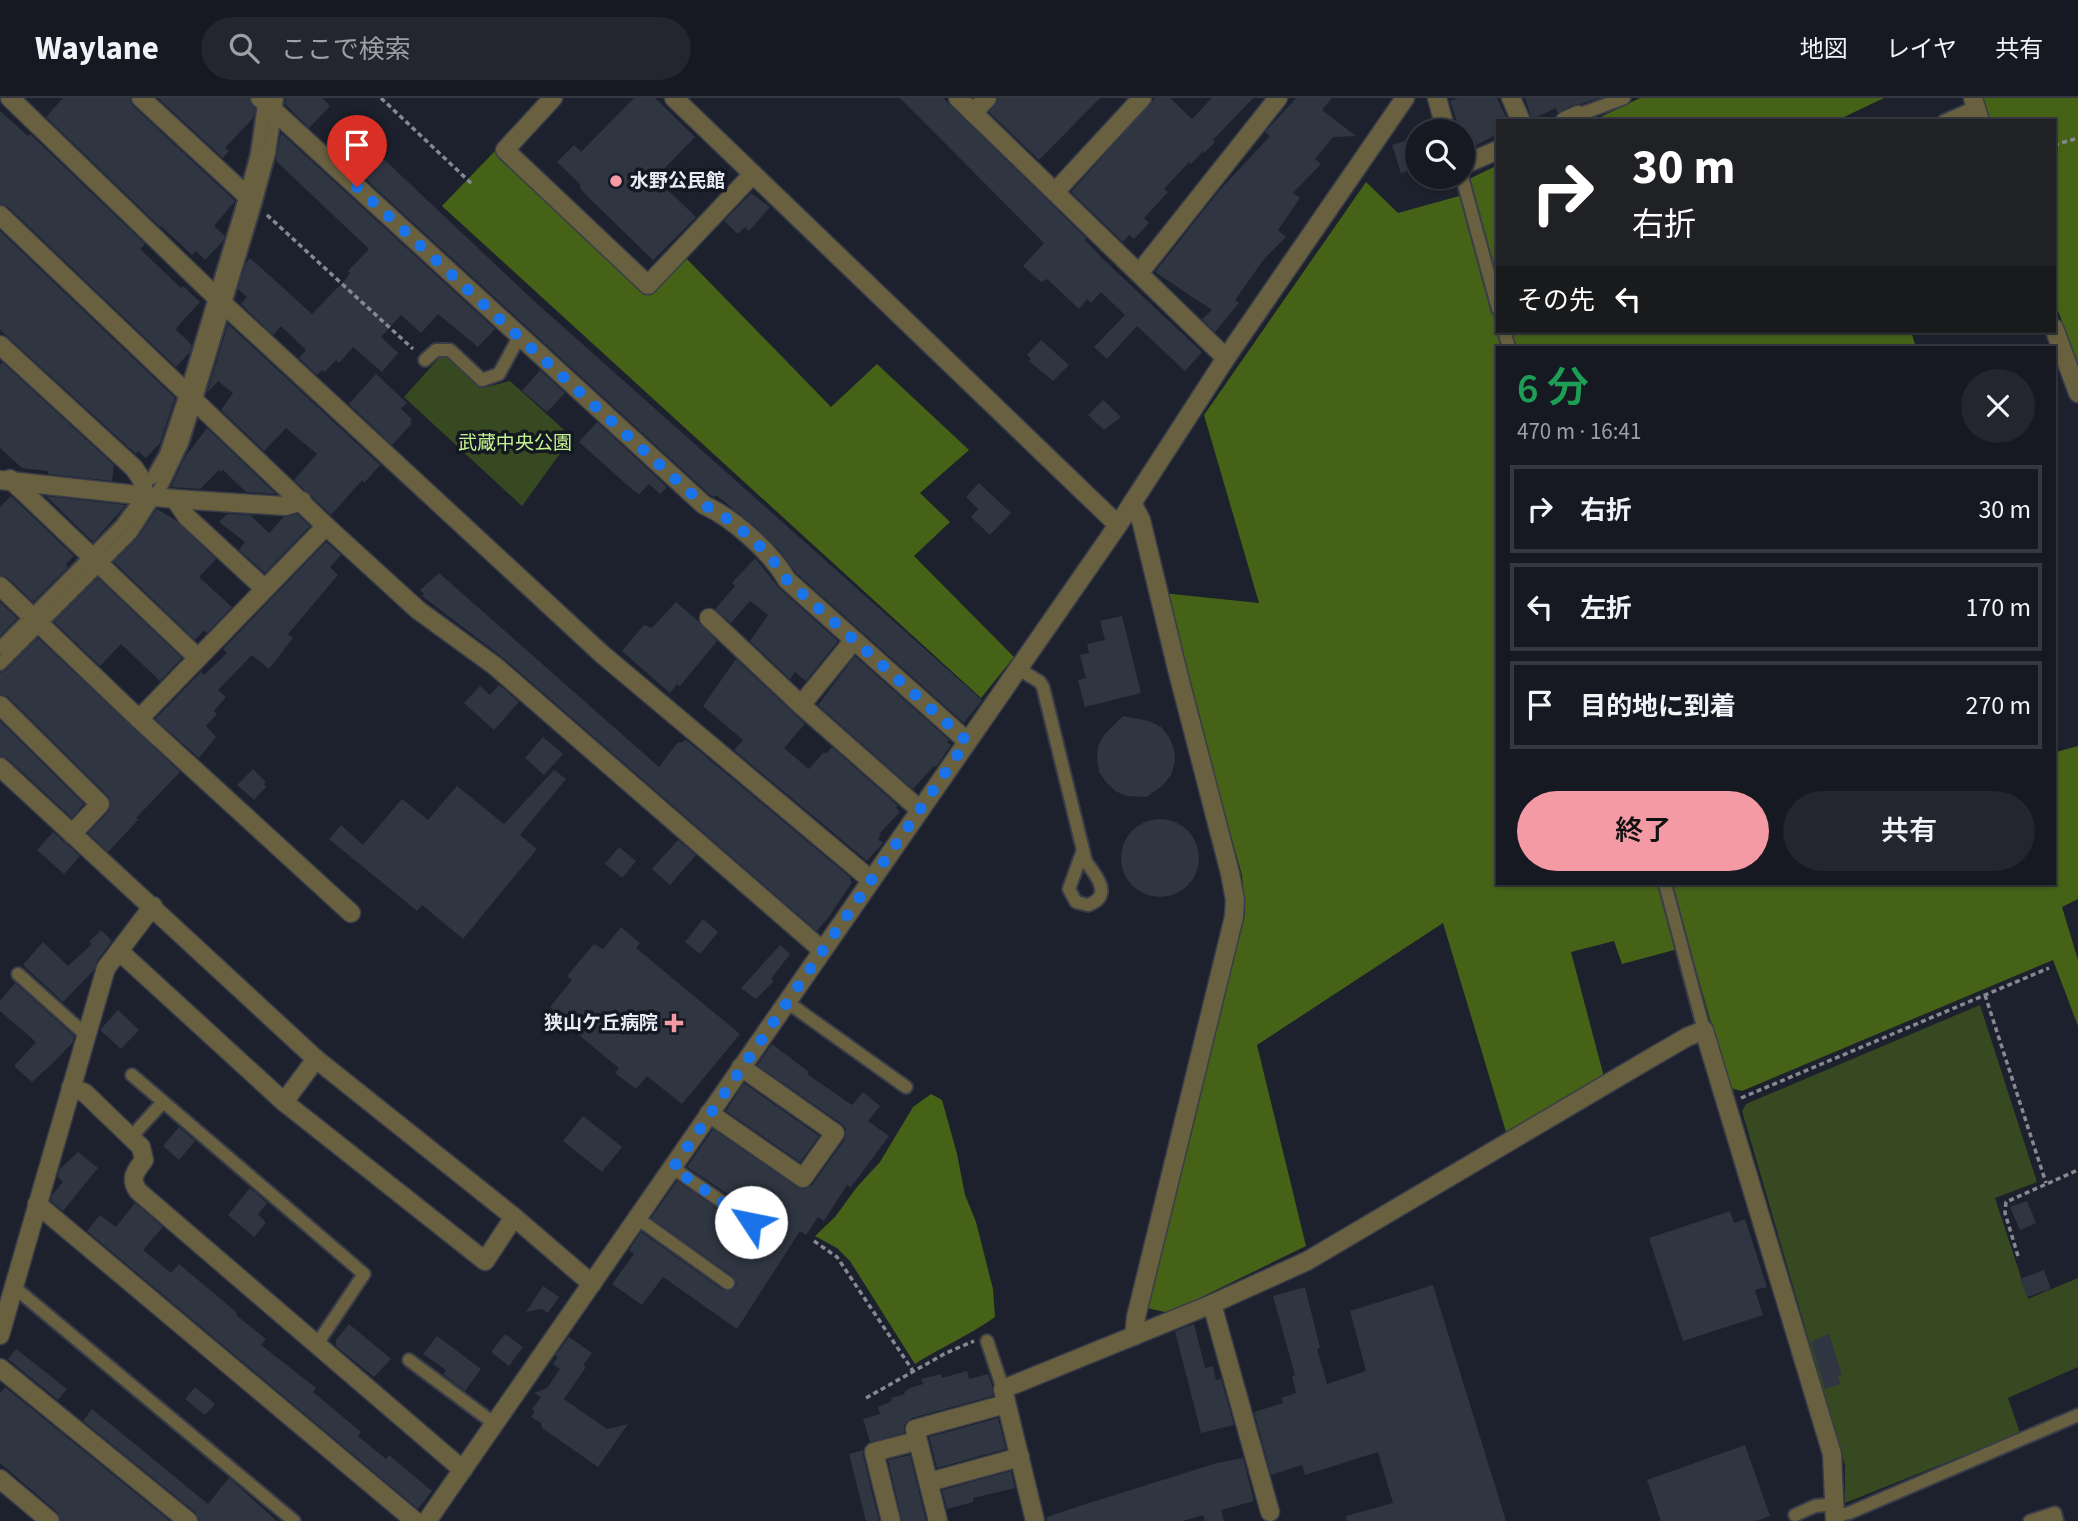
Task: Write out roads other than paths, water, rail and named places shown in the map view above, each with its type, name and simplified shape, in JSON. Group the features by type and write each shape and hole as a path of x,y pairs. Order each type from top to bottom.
{"street":[{"path":"10,98 219,298 603,655 871,880"},
{"path":"141,98 250,199"},
{"path":"553,98 505,149 648,285 753,174"},
{"path":"674,98 1118,525"},
{"path":"958,98 1226,358"},
{"path":"973,113 987,98"},
{"path":"1055,192 1142,98"},
{"path":"1140,272 1278,98"},
{"path":"427,1521 1118,525 1226,358 1405,98"},
{"path":"1437,98 1443,119"},
{"path":"1511,98 1520,119"},
{"path":"269,101 519,337 704,505 721,513 777,563 787,580 967,741"},
{"path":"1475,160 1496,151"},
{"path":"0,215 326,526 418,610 495,666 822,950"},
{"path":"2056,333 2078,393"},
{"path":"0,345 134,468 147,492"},
{"path":"0,469 7,481 198,658"},
{"path":"7,481 147,492 175,499 285,506 302,501"},
{"path":"175,499 187,517 265,589"},
{"path":"1132,503 1141,520 1235,900 1234,917 1136,1317 1134,1336"},
{"path":"139,719 326,526"},
{"path":"0,586 139,719 351,913"},
{"path":"709,618 919,809"},
{"path":"802,705 854,640"},
{"path":"0,705 100,804 72,834"},
{"path":"0,767 316,1059 514,1217 592,1284"},
{"path":"0,1335 7,1281 37,1204 106,968 153,906"},
{"path":"119,951 284,1102 485,1261 514,1217"},
{"path":"938,1521 915,1429 1004,1397 1134,1336 1307,1261 1644,1062 1704,1030 1832,1454 1835,1514"},
{"path":"284,1102 316,1059"},
{"path":"709,1113 803,1178 835,1133 741,1067"},
{"path":"71,1087 85,1093 141,1147 144,1160 133,1176 133,1183 138,1191 463,1471"},
{"path":"37,1204 415,1521"},
{"path":"1212,1304 1269,1511"},
{"path":"0,1368 188,1521"},
{"path":"1004,1397 1035,1521"},
{"path":"891,1521 874,1452 918,1441"},
{"path":"929,1482 1020,1457"},
{"path":"0,1479 50,1521"}],"lane":[{"path":"1572,118 1624,98"},
{"path":"0,648 35,620 95,561 147,492 166,454 191,395 250,199 269,153 269,101"},
{"path":"1949,119 1976,109"},
{"path":"1465,189 1496,302"},
{"path":"425,360 436,350 450,350 482,380 499,374 519,337"},
{"path":"0,664 35,620"},
{"path":"1017,668 1040,682 1043,687 1083,850"},
{"path":"1665,885 1704,1030"},
{"path":"18,974 86,1035"},
{"path":"787,1002 906,1087"},
{"path":"132,1075 365,1274 317,1344"},
{"path":"132,1136 163,1102"},
{"path":"673,1168 770,1235"},
{"path":"637,1218 728,1283"},
{"path":"7,1281 294,1521"},
{"path":"988,1341 1004,1397"},
{"path":"409,1360 495,1424"},
{"path":"1795,1515 1815,1506 1835,1514 1849,1513 2078,1415"},
{"path":"2030,1521 2055,1513 2057,1521"}],"place":[{"name":"水野公民館","path":"616,181"},
{"name":"狭山ケ丘病院","path":"674,1023"}],"park label":[{"name":"武蔵中央公園","path":"515,443"}]}
